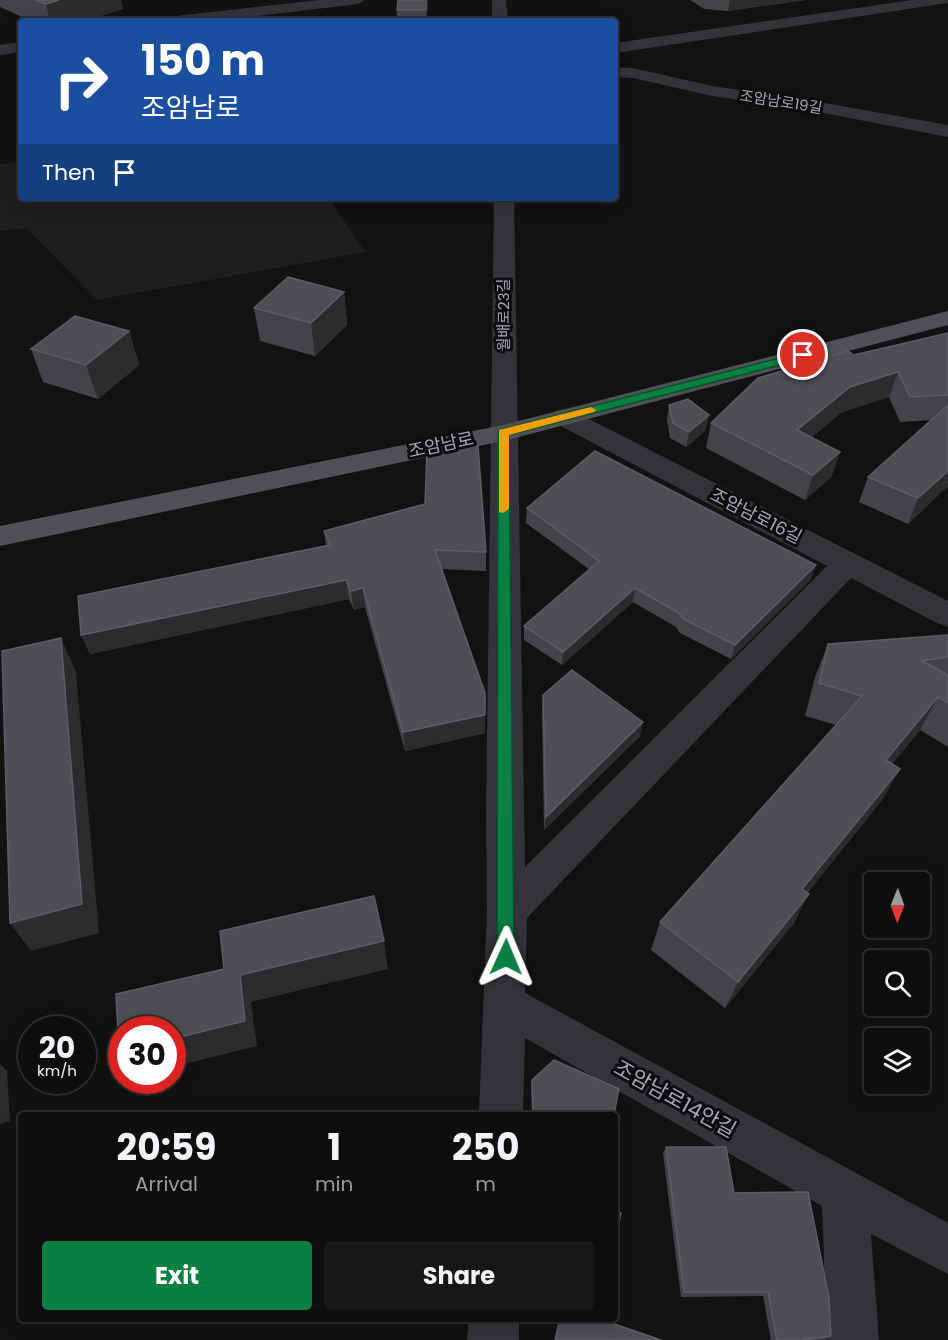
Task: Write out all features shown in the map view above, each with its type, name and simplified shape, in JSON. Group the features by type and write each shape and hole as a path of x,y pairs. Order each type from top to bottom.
{"main road":[{"name":"조암남로","path":"0,536 503,433 948,318"}],"street":[{"path":"202,18 358,0"},
{"path":"499,0 500,18"},
{"path":"618,48 943,0"},
{"path":"0,50 18,47"},
{"name":"조암남로19길","path":"618,72 633,73 712,91 808,105 948,131"},
{"name":"월배로23길","path":"501,1112 507,911 504,816 504,201"},
{"name":"조암남로16길","path":"564,417 948,615"},
{"path":"507,911 848,563"},
{"name":"조암남로14안길","path":"504,1004 948,1250"},
{"path":"845,1193 853,1340"},
{"path":"493,1340 494,1322"}],"shaded area":[{"path":"18,161 18,201 330,201 366,252 97,300 26,228 0,231 0,164"}],"building":[{"path":"36,0 59,0 46,4"},
{"path":"398,0 426,0 426,10 397,10"},
{"path":"288,277 344,292 311,323 254,308"},
{"path":"75,316 129,331 86,365 31,349"},
{"path":"948,333 948,395 910,397 898,372 850,387 797,430 840,452 813,475 711,423 758,378 848,351 854,355"},
{"path":"688,399 709,415 689,432 673,423 669,405"},
{"path":"948,405 948,471 918,498 868,477"},
{"path":"463,444 478,446 486,552 435,550 485,693 485,715 403,732 363,588 351,591 346,580 81,635 78,596 330,545 324,531 425,504 427,450"},
{"path":"595,451 816,565 735,645 683,619 679,613 635,588 563,652 524,626 599,561 527,508"},
{"path":"948,635 948,657 922,661 948,675 948,703 938,697 886,760 900,769 802,889 809,894 738,982 660,922 862,696 819,683 828,644"},
{"path":"61,638 82,904 10,923 2,651"},
{"path":"572,670 643,722 546,817 543,695"},
{"path":"374,896 384,941 240,975 245,1021 186,1036 186,1016 117,1016 116,994 224,969 220,931"},
{"path":"554,1060 619,1089 614,1112 533,1112 532,1080"},
{"path":"666,1147 726,1147 734,1193 808,1192 829,1298 831,1336 777,1340 768,1292 684,1292"},
{"path":"618,1212 621,1213 618,1228"},
{"path":"559,1322 609,1322 661,1340 555,1340"}],"slow traffic":[{"path":"503,509 503,433 591,410"}],"route":[{"path":"506,957 503,433 803,355"}]}
